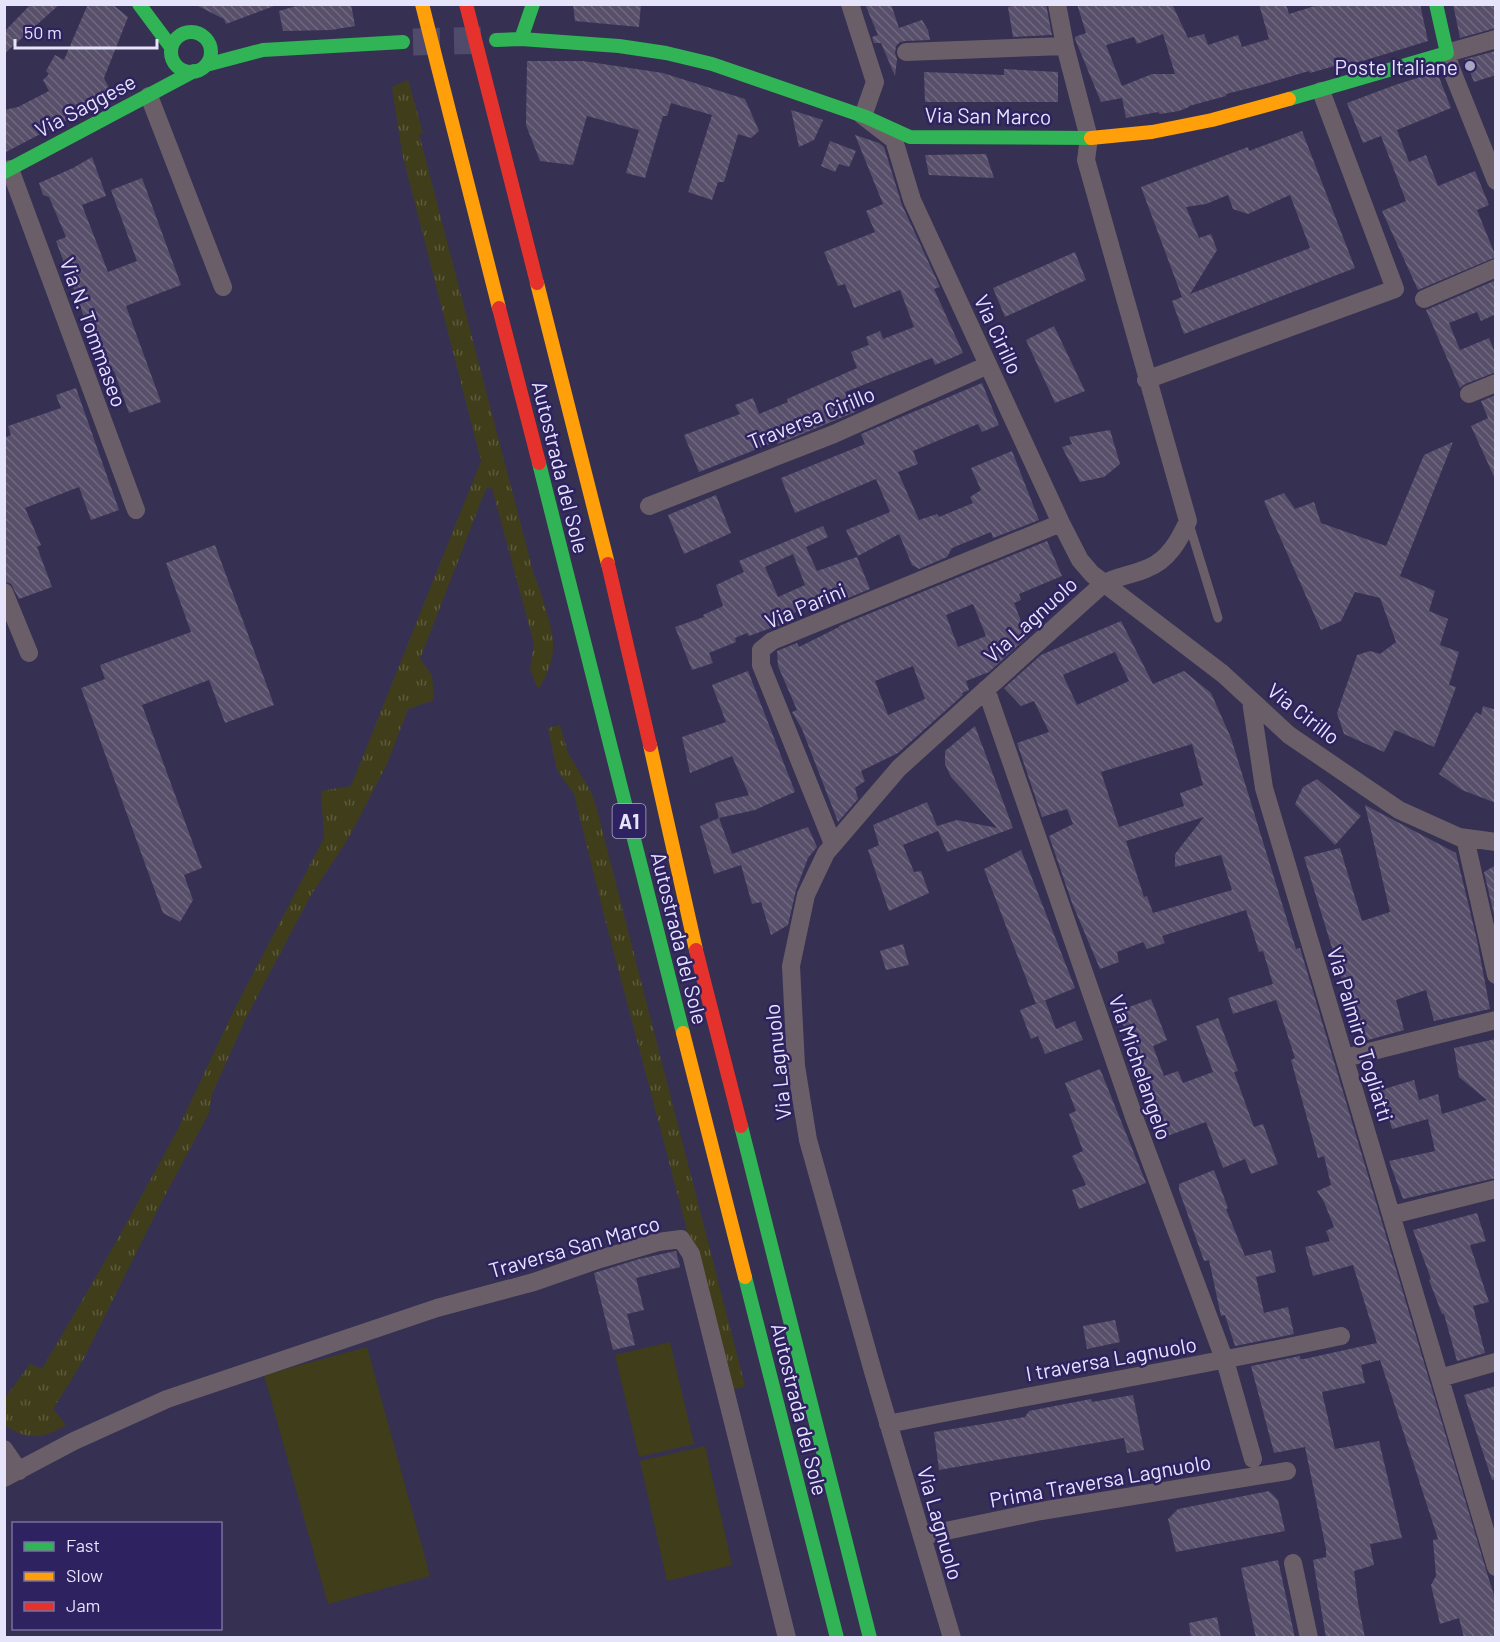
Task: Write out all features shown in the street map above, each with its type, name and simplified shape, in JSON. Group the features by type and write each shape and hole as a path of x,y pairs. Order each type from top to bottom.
{"main road":[{"path":"139,4 182,69 200,68 211,53 208,40 144,4"},
{"name":"Autostrada del Sole","path":"422,4 837,1638"},
{"name":"Autostrada del Sole","path":"466,4 615,586 689,923 870,1638"},
{"path":"520,39 533,4"},
{"path":"1436,4 1448,53"},
{"path":"151,94 172,54 178,36 193,32 219,38"},
{"name":"Via San Marco","path":"496,40 520,39 619,46 666,52 865,111 910,137 1089,138 1152,132 1212,120 1321,91 1448,53"},
{"path":"241,44 263,50 403,42"},
{"name":"Via Saggese","path":"7,170 200,68 263,50"}],"street":[{"path":"850,4 875,82 865,111"},
{"path":"1057,4 1065,46 1089,138 1086,160 1146,380 1188,522 1179,541 1165,557 1149,568 1114,578 1102,584"},
{"name":"Via San Marco","path":"1448,53 1496,39"},
{"path":"906,52 1065,46"},
{"path":"1448,53 1450,66 1487,137 1496,181"},
{"path":"1146,380 1395,289 1321,91"},
{"path":"151,94 223,287"},
{"name":"Via Cirillo","path":"865,111 894,140 912,200 1080,560 1102,584 1126,599 1223,674 1289,735 1399,810 1459,837 1496,842"},
{"name":"Via N. Tommaseo","path":"7,170 136,510"},
{"path":"1424,299 1496,268"},
{"name":"Traversa Cirillo","path":"649,506 834,434 988,365"},
{"path":"1469,394 1496,383"},
{"name":"Via Parini","path":"833,844 761,665 761,651 772,641 1061,523"},
{"name":"Via Lagnuolo","path":"952,1638 888,1424 808,1140 796,1066 791,966 806,895 826,853 833,844 899,768 1102,584"},
{"path":"4,592 29,653"},
{"name":"Via Michelangelo","path":"986,688 1134,1117 1225,1361 1253,1459"},
{"name":"Via Palmiro Togliatti","path":"1251,701 1264,788 1496,1567"},
{"path":"1465,838 1496,975"},
{"path":"1345,1058 1496,1020"},
{"path":"1392,1215 1496,1189"},
{"name":"Traversa San Marco","path":"12,1474 74,1441 167,1399 437,1308 534,1282 600,1258 658,1242 681,1239 691,1254 787,1638"},
{"name":"I traversa Lagnuolo","path":"888,1424 1054,1390 1225,1361 1341,1336"},
{"path":"1440,1378 1496,1362"},
{"path":"4,1449 12,1474"},
{"name":"Prima Traversa Lagnuolo","path":"922,1536 1041,1511 1287,1471"},
{"path":"1293,1563 1309,1638"}],"lane":[{"path":"1188,522 1218,618"}],"green space":[{"path":"408,80 423,133 419,134 534,575 551,628 553,654 550,665 540,687 537,687 530,669 534,644 492,488 488,488 420,659 432,675 434,700 408,709 387,764 348,839 311,895 246,1018 212,1094 209,1113 162,1201 81,1364 53,1409 66,1425 50,1433 28,1436 5,1425 5,1398 30,1364 42,1369 176,1133 234,1010 324,838 321,791 351,786 481,461 402,153 392,87"},
{"path":"560,725 568,753 591,792 596,806 745,1386 728,1391 676,1234 687,1230 574,794 557,770 548,728"},
{"path":"670,1342 694,1444 639,1457 615,1355"},
{"path":"367,1347 430,1576 328,1604 264,1375"},
{"path":"705,1446 732,1565 667,1581 640,1461"}],"building":[{"path":"31,4 60,4 4,54 4,32"},
{"path":"88,4 112,4 128,17 104,78 113,96 4,153 4,110 18,107 49,91 43,80 49,74 46,71 55,55 64,60"},
{"path":"194,4 274,4 274,6 226,24 224,19"},
{"path":"303,4 351,4 355,26 331,30 283,31 279,11"},
{"path":"573,4 641,4 639,27 575,21"},
{"path":"865,4 891,4 899,28 922,20 928,30 930,40 905,41 896,46 895,76 881,43 874,43 872,37 878,35"},
{"path":"1019,4 1046,4 1052,35 1013,37 1008,7"},
{"path":"1077,4 1172,4 1188,38 1204,34 1208,45 1238,35 1242,47 1269,39 1259,4 1286,4 1289,14 1321,4 1420,4 1428,41 1366,60 1345,65 1345,63 1310,73 1309,71 1226,94 1226,96 1179,111 1126,118 1122,98 1101,102 1075,39 1086,33","holes":["1163,34 1175,74 1152,74 1122,86 1106,45 1134,37 1137,44"]},
{"path":"1453,4 1496,4 1496,28 1460,38"},
{"path":"1496,51 1496,75 1474,82 1465,59"},
{"path":"527,61 583,61 663,73 745,99 759,131 751,138 738,134 724,182 718,182 712,200 688,192 712,115 671,103 667,116 663,116 645,178 626,173 639,130 587,116 573,165 540,161 526,125"},
{"path":"1004,69 1058,72 1058,102 925,102 924,72 1004,75"},
{"path":"1437,72 1451,108 1397,130 1409,162 1426,155 1438,186 1475,171 1489,205 1477,210 1496,257 1418,290 1382,211 1406,201 1381,136 1363,143 1347,103"},
{"path":"791,110 823,120 814,140 799,147"},
{"path":"1302,131 1355,268 1184,334 1172,301 1182,297 1141,187 1248,147 1249,151","holes":["1228,195 1233,209 1248,214 1290,195 1310,248 1190,294 1217,250 1211,234 1199,238 1186,207 1206,204"]},
{"path":"855,135 884,147 902,205 940,287 934,289 963,353 935,365 932,358 845,392 855,412 778,444 777,441 699,472 684,435 740,414 735,405 753,398 759,414 788,402 787,399 857,368 851,352 869,345 866,337 880,331 883,339 914,327 900,290 854,308 845,284 838,286 824,252 875,232 866,211 883,204"},
{"path":"830,141 856,151 849,167 839,164 835,172 821,166"},
{"path":"986,154 994,178 929,175 925,155"},
{"path":"92,157 106,196 82,205 108,272 137,261 111,190 142,178 181,285 126,306 161,402 129,413 114,371 105,374 56,241 66,237 49,197 43,195 39,183"},
{"path":"1075,252 1086,280 1005,317 993,288"},
{"path":"1496,280 1496,314 1481,321 1477,312 1449,323 1460,350 1489,338 1496,355 1496,372 1460,388 1426,310"},
{"path":"1054,326 1085,391 1055,403 1026,340"},
{"path":"982,383 999,425 982,432 978,424 913,451 918,464 898,472 919,520 937,514 939,517 973,503 970,497 981,490 971,468 1012,451 1039,520 993,538 991,532 952,548 947,557 919,569 912,565 899,534 858,556 846,530 890,512 876,479 795,513 781,478 865,444 861,434"},
{"path":"76,388 119,510 91,520 79,487 25,508 41,545 37,547 52,587 19,599 11,584 4,581 4,438 11,435 8,426 61,408 56,395"},
{"path":"1496,395 1496,481 1471,426 1488,418 1481,401"},
{"path":"1110,430 1120,464 1104,477 1080,482 1062,447 1072,444 1069,437"},
{"path":"1453,442 1400,576 1435,591 1429,611 1448,619 1440,645 1459,652 1449,685 1456,687 1434,747 1395,730 1384,752 1344,734 1337,713 1357,655 1370,651 1380,654 1396,642 1380,598 1355,592 1341,621 1321,630 1264,501 1284,493 1295,509 1314,502 1321,523 1386,546 1424,455"},
{"path":"716,495 731,533 684,554 668,515"},
{"path":"823,526 828,537 806,547 817,571 857,557 870,589 831,605 829,599 786,616 789,622 749,636 747,633 735,638 736,642 709,653 713,663 692,670 675,627 704,617 703,615 723,606 716,585 744,572 739,561","holes":["793,554 805,585 778,597 765,567"]},
{"path":"1047,541 1062,576 1019,594 1021,600 1014,603 1027,637 989,672 966,681 969,690 962,693 963,695 898,753 861,771 865,781 855,788 858,799 838,822 802,729 792,712 797,710 778,666 777,651 797,643 799,647 839,626","holes":["973,604 986,636 958,647 946,615","913,666 925,699 888,715 875,681"]},
{"path":"215,545 274,705 225,723 209,680 142,705 202,868 184,875 193,900 180,922 163,913 81,688 105,679 100,665 191,632 166,563"},
{"path":"1121,621 1153,684 1184,671 1211,693 1231,738 1296,949 1300,948 1496,1602 1496,1638 1464,1638 1459,1618 1440,1624 1431,1585 1436,1576 1433,1540 1438,1539 1380,1360 1361,1365 1365,1383 1322,1392 1335,1449 1379,1441 1402,1538 1370,1544 1374,1565 1354,1571 1365,1638 1326,1638 1313,1560 1326,1557 1326,1549 1305,1447 1274,1453 1251,1366 1300,1356 1300,1359 1304,1359 1377,1343 1353,1265 1313,1276 1305,1247 1330,1241 1326,1231 1334,1227 1317,1191 1331,1185 1324,1156 1318,1158 1291,1060 1295,1058 1276,1000 1233,1014 1228,998 1273,984 1263,951 1259,952 1246,910 1162,936 1165,943 1147,949 1143,942 1117,952 1119,962 1100,969 1072,903 1049,836 1073,824 1067,809 1042,817 1017,743 1049,732 1034,701 1021,706 1004,688 1041,655","holes":["1115,652 1129,681 1077,705 1063,675","1192,744 1203,785 1180,793 1184,806 1119,827 1101,772","1204,817 1175,854 1175,867 1221,855 1232,890 1153,913 1147,896 1144,897 1126,841"]},
{"path":"748,671 795,792 755,810 719,818 715,803 749,795 732,756 690,773 682,737 726,722 712,685"},
{"path":"1483,706 1496,710 1496,803 1462,790 1439,774 1476,712 1481,715"},
{"path":"975,726 1013,828 947,852 938,831 903,845 914,872 921,871 929,893 889,911 868,850 879,845 873,825 927,802 937,826 957,820 997,828 951,777 945,764 945,751"},
{"path":"1317,779 1361,816 1335,845 1295,804 1303,787"},
{"path":"1365,805 1456,853 1477,940 1490,1009 1434,1021 1426,990 1396,1000 1404,1030 1361,1042 1304,857 1340,848 1362,921 1390,912"},
{"path":"719,818 732,854 808,827 817,847 808,858 796,890 788,925 771,935 761,902 752,904 741,865 714,874 700,826"},
{"path":"1021,850 1075,988 1036,1004 984,869"},
{"path":"1496,865 1496,919 1495,919 1484,872"},
{"path":"903,944 909,965 886,970 880,951"},
{"path":"1151,999 1167,1040 1153,1046 1164,1076 1178,1071 1183,1083 1213,1072 1196,1026 1218,1018 1238,1071 1234,1072 1254,1127 1263,1124 1278,1164 1251,1174 1245,1159 1223,1168 1206,1122 1159,1139 1129,1058 1135,1056 1118,1011"},
{"path":"1045,1000 1056,1029 1075,1021 1083,1040 1045,1054 1038,1036 1031,1039 1020,1010"},
{"path":"1496,1039 1496,1178 1403,1199 1389,1161 1435,1151 1428,1119 1392,1129 1381,1090 1414,1080 1419,1100 1438,1094 1442,1114 1487,1100 1459,1077 1454,1048"},
{"path":"1100,1069 1146,1183 1079,1209 1072,1190 1086,1185 1072,1156 1083,1151 1069,1114 1076,1111 1065,1083"},
{"path":"1214,1170 1228,1208 1226,1209 1245,1256 1271,1250 1276,1272 1256,1277 1264,1313 1288,1307 1294,1334 1235,1346 1225,1315 1221,1316 1209,1260 1204,1261 1179,1190 1179,1184"},
{"path":"1477,1213 1486,1241 1470,1245 1489,1302 1473,1306 1485,1353 1457,1361 1444,1314 1442,1314 1429,1280 1431,1279 1413,1230"},
{"path":"676,1251 680,1267 636,1278 644,1310 627,1314 635,1345 613,1350 594,1273 639,1259"},
{"path":"1115,1320 1120,1342 1087,1349 1083,1326"},
{"path":"1496,1386 1496,1479 1492,1480 1464,1395"},
{"path":"1133,1395 1144,1450 1127,1453 1124,1438 939,1470 934,1432 1025,1417 1029,1411 1091,1399 1092,1402"},
{"path":"1269,1491 1278,1500 1285,1531 1176,1552 1168,1519 1178,1509"},
{"path":"1278,1560 1295,1638 1256,1638 1241,1568"},
{"path":"1217,1617 1221,1638 1191,1638 1189,1623"}],"tunnel":[{"path":"413,42 495,40"}],"traffic: fast":[{"path":"139,4 171,47"},
{"path":"521,39 533,4"},
{"path":"1289,99 1447,53 1436,4"},
{"path":"191,32 205,38 211,52 205,66 191,72 177,66 171,52 177,38 191,32"},
{"path":"496,40 521,39 619,46 666,53 712,64 866,117 910,137 1091,138"},
{"path":"206,65 263,50 403,42"},
{"path":"4,172 194,71"},
{"path":"539,463 683,1033"},
{"path":"741,1126 870,1638"},
{"path":"745,1277 837,1638"}],"traffic: slow":[{"path":"422,4 499,308"},
{"path":"1091,138 1152,132 1212,120 1289,99"},
{"path":"537,283 608,564"},
{"path":"650,745 696,950"},
{"path":"683,1033 745,1277"}],"traffic: jam":[{"path":"466,4 537,283"},
{"path":"499,308 539,463"},
{"path":"608,564 650,745"},
{"path":"696,950 741,1126"}],"place":[{"name":"Poste Italiane","path":"1470,66"}]}
